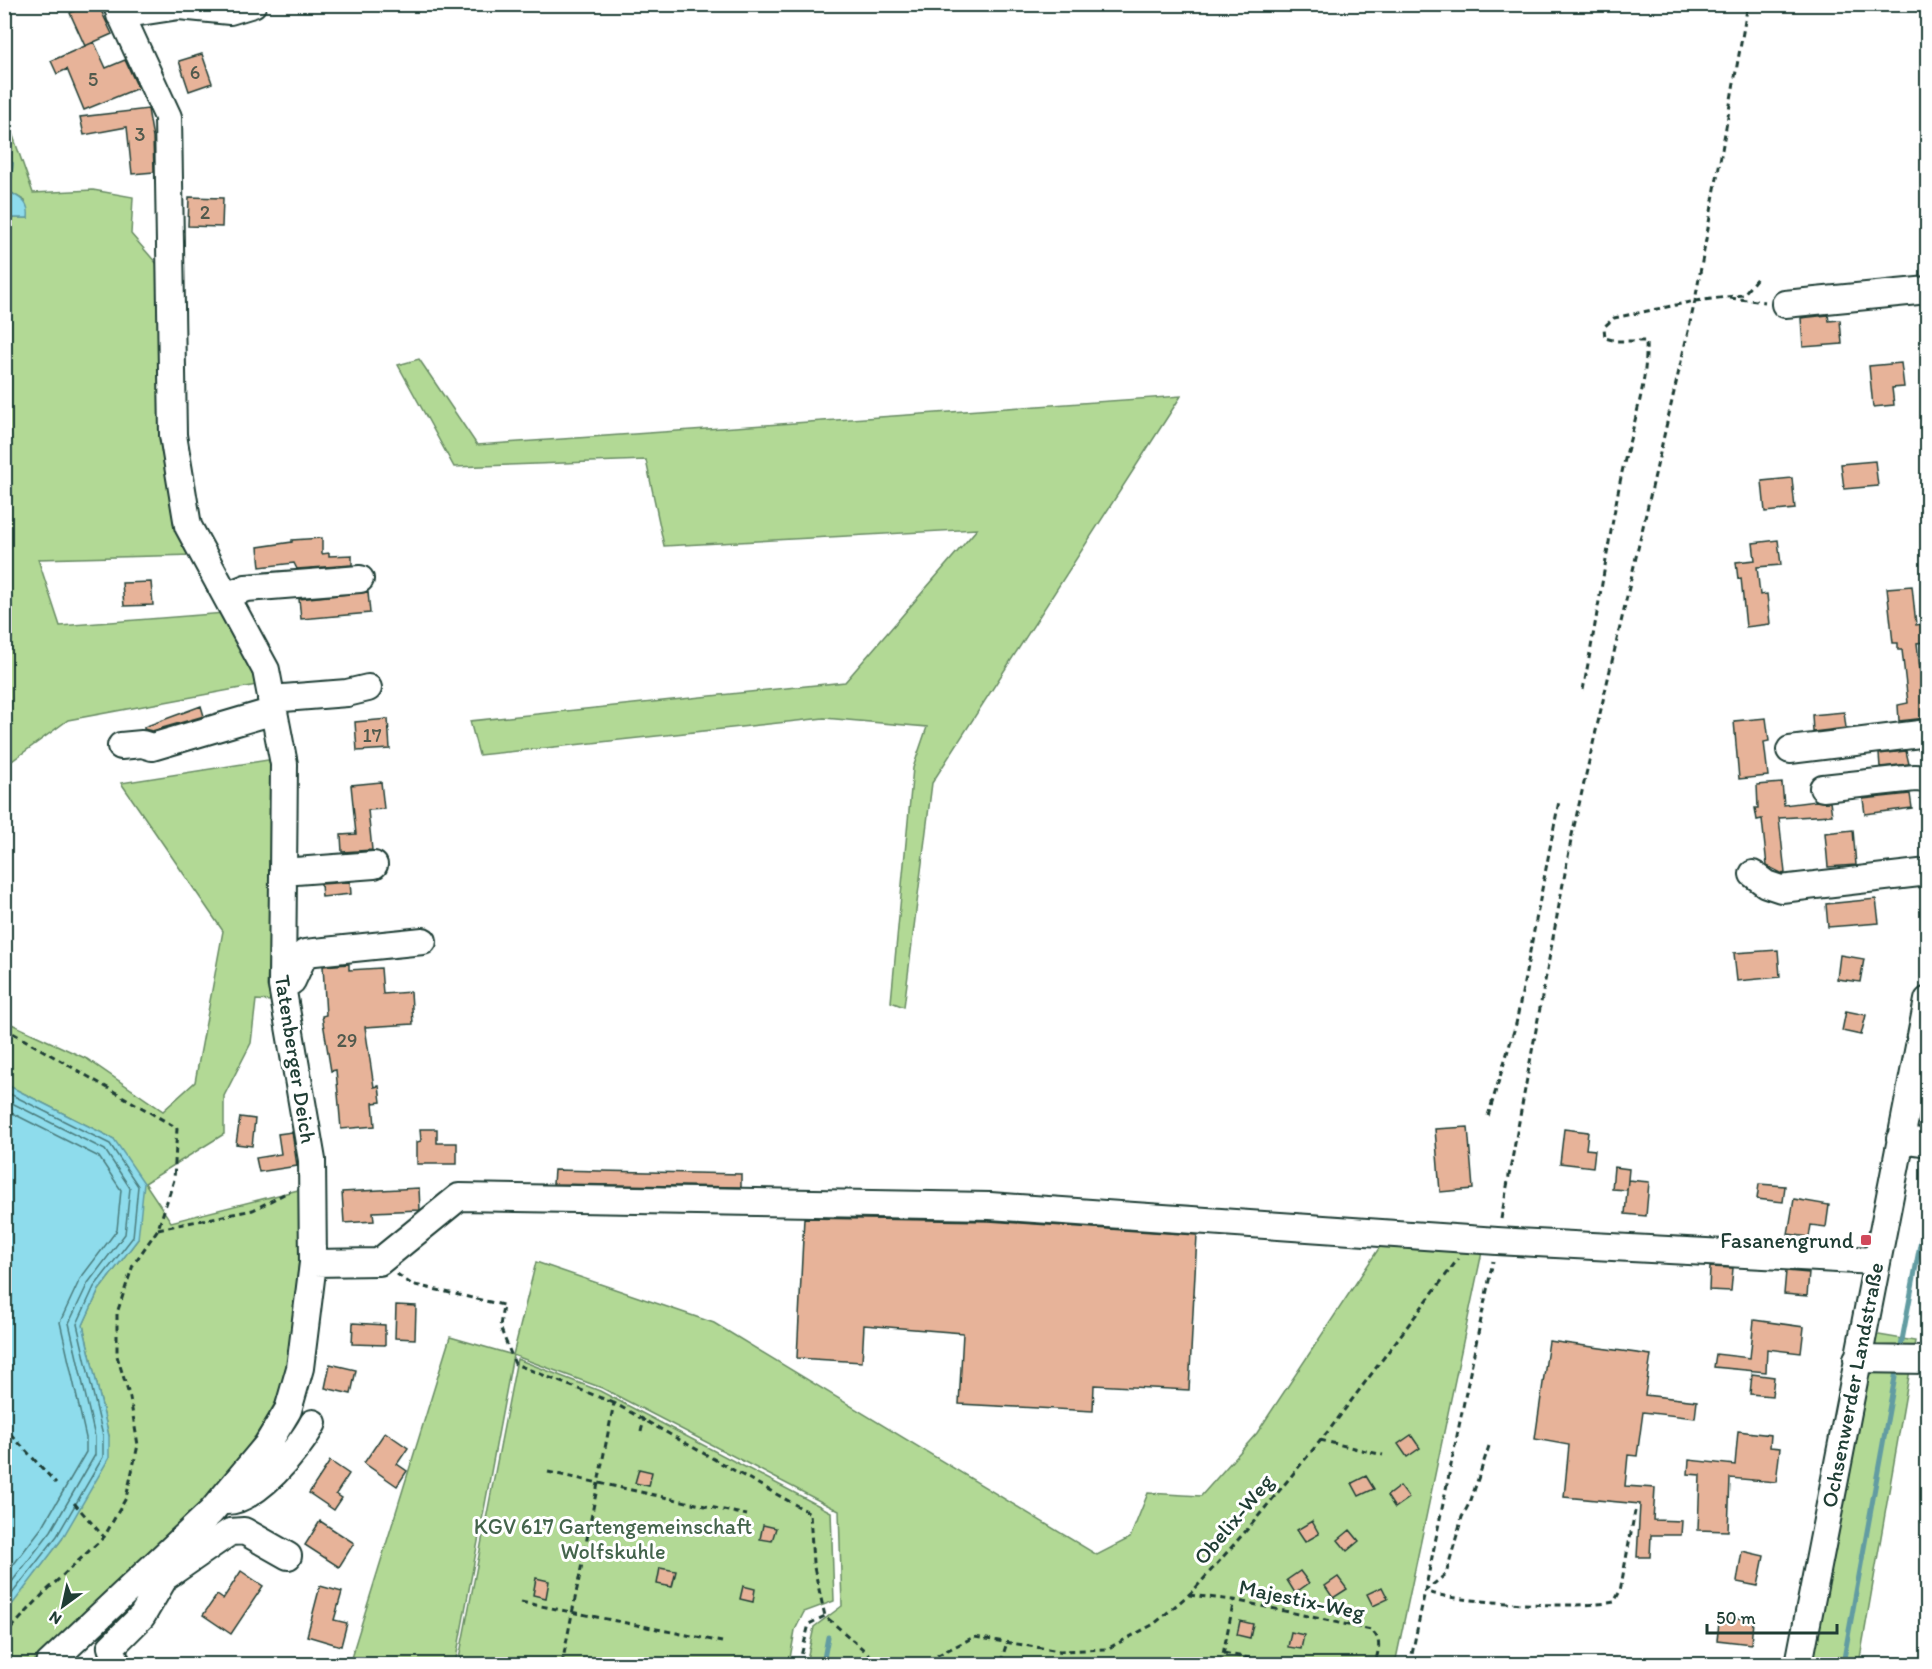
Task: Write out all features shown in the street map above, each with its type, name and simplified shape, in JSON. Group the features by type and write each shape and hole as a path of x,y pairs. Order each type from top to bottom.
{"street":[{"path":"118,10 179,6 230,11 253,4"},
{"name":"Tatenberger Deich","path":"49,1665 158,1573 267,1445 288,1410 300,1368 313,1263 312,1160 282,986 284,764 266,670 188,526 173,435 168,117 118,10"},
{"path":"1785,304 1928,290"},
{"path":"226,596 246,588 360,579"},
{"path":"121,746 142,744 152,747 272,705 368,688"},
{"path":"1790,750 1928,734"},
{"path":"1823,788 1915,778 1928,779"},
{"path":"283,872 374,865"},
{"path":"1753,874 1766,884 1781,889 1928,872"},
{"path":"282,986 292,981 305,952 423,941"},
{"name":"Ochsenwerder Landstraße","path":"1799,1665 1875,1261 1927,1005"},
{"path":"1900,1139 1928,1143"},
{"path":"313,1263 379,1262 459,1197 990,1206 1485,1240 1875,1261"},
{"path":"1857,1359 1928,1360"},
{"path":"221,1500 234,1502 243,1497 285,1464 299,1448 313,1423"},
{"path":"117,1665 111,1647 142,1616 158,1573 230,1532 244,1531 288,1556"}],"path":[{"path":"1410,1665 1425,1591 1485,1240 1572,835 1695,301 1748,4"},
{"path":"1583,690 1622,474 1645,378 1646,341 1617,341 1605,338 1604,327 1614,318 1695,301 1743,296 1757,278"},
{"path":"1720,297 1785,304"},
{"path":"1488,1116 1515,1024 1559,801"},
{"path":"4,1028 177,1128 174,1180 158,1229 134,1265 117,1313 117,1356 130,1398 138,1444 126,1498 104,1537 45,1592 4,1636"},
{"path":"158,1229 253,1210 286,1193"},
{"name":"Obelix-Weg","path":"931,1665 938,1655 974,1637 1060,1651 1107,1648 1154,1624 1188,1595 1485,1240"},
{"path":"379,1262 411,1284 502,1305 500,1328 515,1364 614,1402 810,1513 813,1563 825,1616 880,1665"},
{"path":"562,1665 614,1402"},
{"path":"641,1432 644,1419"},
{"path":"4,1427 56,1483"},
{"path":"1320,1440 1383,1455"},
{"path":"1425,1591 1446,1574 1462,1517 1471,1500 1489,1446"},
{"path":"548,1472 747,1515"},
{"path":"74,1503 104,1537"},
{"path":"1425,1591 1438,1597 1469,1599 1581,1605 1614,1602 1620,1591 1635,1511"},
{"name":"Majestix-Weg","path":"1188,1595 1234,1600 1371,1630 1377,1635 1379,1642 1375,1665"},
{"path":"1221,1665 1234,1600"},
{"path":"521,1602 722,1642"},
{"path":"798,1665 809,1624 825,1616"},
{"path":"1001,1662 1007,1642"},
{"path":"1058,1665 1060,1651"},
{"path":"1223,1653 1278,1664"}],"green space":[{"path":"4,110 33,193 93,190 133,197 131,234 157,264 166,440 194,555 38,559 60,626 225,613 257,685 68,720 5,766 4,223 10,218 28,218 25,201 10,192 13,163 5,159"},
{"path":"419,359 477,445 1181,396 932,783 904,1007 891,1002 913,768 927,727 824,718 479,755 470,721 845,682 977,529 664,546 646,460 454,467 398,365"},
{"path":"274,759 276,822 267,986 271,1001 256,1000 251,1043 224,1096 224,1134 145,1183 171,1222 306,1188 289,1365 275,1403 250,1443 218,1485 180,1526 140,1566 31,1664 5,1664 4,1614 62,1539 109,1436 83,1325 99,1290 138,1239 114,1139 5,1084 5,1021 87,1059 163,1111 195,1082 223,931 121,783"},
{"path":"1387,1236 1482,1252 1395,1664 806,1664 814,1627 842,1606 839,1511 602,1388 513,1355 536,1262 714,1323 1097,1555 1130,1538 1148,1493 1201,1496 1257,1433"},
{"path":"1867,1333 1915,1341 1859,1664 1808,1664"},
{"path":"450,1337 513,1355 455,1664 340,1664 351,1658"},
{"name":"KGV 617 Gartengemeinschaft Wolfskuhle","path":"517,1359 600,1391 831,1512 834,1601 804,1612 795,1630 789,1664 458,1664"}],"water":[{"path":"5,159 13,163 10,192 24,202 28,209 28,218 10,218 5,223"},
{"path":"5,1084 114,1139 144,1183 138,1239 99,1290 83,1325 109,1436 109,1458 62,1539 5,1614"}],"building":[{"path":"88,4 98,4 112,34 85,46 70,13"},
{"path":"94,42 106,68 125,60 138,88 84,110 67,69 57,74 51,61"},
{"path":"202,54 212,83 189,91 179,61"},
{"path":"148,109 153,138 154,172 132,174 127,127 84,135 80,117"},
{"path":"189,197 223,198 222,227 188,226"},
{"path":"1828,315 1829,321 1840,320 1842,344 1803,347 1801,318"},
{"path":"1901,363 1904,387 1892,388 1894,405 1873,407 1869,366"},
{"path":"1875,461 1878,486 1844,489 1841,464"},
{"path":"1792,478 1795,509 1765,512 1762,481"},
{"path":"322,538 322,554 352,555 352,565 297,569 294,563 260,567 258,547 292,542 292,540"},
{"path":"1778,540 1781,565 1757,567 1760,595 1767,594 1770,624 1746,627 1741,578 1738,579 1736,562 1755,560 1753,543"},
{"path":"151,582 153,605 124,606 122,583"},
{"path":"1912,586 1916,625 1923,624 1924,642 1917,643 1920,670 1928,669 1928,690 1923,691 1926,718 1899,721 1898,705 1908,703 1902,650 1898,650 1898,643 1893,643 1887,588"},
{"path":"368,592 370,613 301,619 299,599"},
{"path":"201,706 204,716 152,731 144,729 144,727"},
{"path":"1844,712 1846,728 1813,732 1812,715"},
{"path":"1766,718 1769,741 1764,742 1768,776 1739,779 1734,721"},
{"path":"388,719 390,749 357,751 355,722"},
{"path":"1906,751 1909,764 1880,767 1879,754"},
{"path":"381,782 384,809 368,810 372,850 342,852 341,835 356,834 351,785"},
{"path":"1782,783 1784,805 1816,801 1830,802 1832,815 1779,818 1785,873 1783,874 1767,866 1762,819 1757,820 1755,808 1758,808 1757,785"},
{"path":"1910,794 1912,808 1865,814 1863,799"},
{"path":"1853,830 1856,865 1828,867 1825,833"},
{"path":"350,882 351,894 322,897 321,884"},
{"path":"1876,899 1879,923 1828,927 1826,904"},
{"path":"1778,950 1780,977 1737,981 1734,953"},
{"path":"1840,955 1864,959 1860,982 1837,979"},
{"path":"349,964 349,970 381,968 383,994 411,992 413,1024 365,1027 374,1087 379,1086 381,1102 373,1103 375,1126 341,1129 336,1070 331,1071 322,1016 326,1015 323,966"},
{"path":"1846,1011 1866,1015 1861,1035 1842,1031"},
{"path":"240,1117 255,1119 252,1146 236,1144"},
{"path":"1468,1127 1473,1189 1440,1192 1435,1129"},
{"path":"420,1129 437,1129 437,1143 457,1143 457,1164 417,1164 417,1142 421,1141"},
{"path":"1564,1129 1588,1132 1586,1149 1595,1150 1593,1167 1560,1163"},
{"path":"292,1132 297,1166 259,1172 256,1158 281,1154 278,1134"},
{"path":"1614,1167 1629,1169 1627,1190 1612,1189"},
{"path":"554,1170 741,1174 741,1187 553,1184"},
{"path":"1628,1180 1649,1182 1646,1216 1625,1214"},
{"path":"1759,1184 1785,1186 1783,1202 1757,1199"},
{"path":"419,1188 420,1210 373,1212 374,1221 344,1223 342,1192"},
{"path":"1794,1199 1829,1205 1826,1227 1811,1225 1809,1237 1788,1234"},
{"path":"804,1218 989,1221 1197,1235 1189,1390 1094,1385 1093,1411 959,1404 963,1333 864,1325 862,1362 797,1358"},
{"path":"1710,1267 1733,1268 1731,1291 1709,1290"},
{"path":"1786,1271 1809,1273 1807,1296 1784,1294"},
{"path":"396,1305 416,1306 415,1339 395,1338"},
{"path":"1754,1320 1804,1327 1801,1353 1767,1349 1766,1372 1714,1367 1716,1354 1750,1358"},
{"path":"353,1323 385,1325 385,1345 352,1344"},
{"path":"1549,1341 1651,1355 1645,1395 1697,1401 1695,1418 1643,1412 1637,1456 1628,1455 1625,1486 1655,1488 1653,1520 1682,1521 1681,1535 1651,1535 1650,1557 1637,1557 1640,1504 1564,1497 1569,1445 1535,1439"},
{"path":"330,1364 356,1370 351,1394 325,1388"},
{"path":"1752,1374 1774,1377 1772,1396 1750,1394"},
{"path":"1738,1431 1771,1435 1770,1447 1780,1448 1776,1482 1730,1478 1728,1531 1698,1530 1700,1475 1688,1474 1689,1460 1735,1465"},
{"path":"385,1432 408,1448 397,1464 407,1471 397,1486 364,1463"},
{"path":"1411,1435 1420,1448 1407,1457 1398,1444"},
{"path":"330,1461 349,1474 336,1494 342,1498 334,1510 309,1493"},
{"path":"639,1469 652,1472 649,1486 635,1483"},
{"path":"1366,1476 1374,1489 1359,1496 1352,1483"},
{"path":"1400,1486 1409,1498 1395,1508 1387,1496"},
{"path":"320,1521 354,1543 339,1567 305,1545"},
{"path":"1312,1521 1319,1534 1305,1542 1297,1530"},
{"path":"763,1525 776,1528 772,1541 760,1539"},
{"path":"1350,1530 1359,1541 1347,1551 1338,1540"},
{"path":"1742,1551 1764,1556 1758,1586 1737,1582"},
{"path":"660,1568 676,1571 672,1587 657,1584"},
{"path":"241,1571 263,1586 231,1634 203,1615 217,1595 223,1599"},
{"path":"1300,1571 1309,1583 1295,1593 1287,1580"},
{"path":"1338,1577 1347,1589 1333,1598 1325,1586"},
{"path":"536,1578 549,1581 546,1598 533,1595"},
{"path":"320,1586 342,1592 334,1620 347,1623 341,1646 307,1636"},
{"path":"743,1586 755,1589 753,1602 740,1599"},
{"path":"1382,1587 1388,1599 1373,1606 1367,1594"},
{"path":"1728,1616 1753,1621 1751,1644 1717,1640 1719,1623 1727,1623"},
{"path":"1240,1621 1253,1624 1250,1638 1237,1635"},
{"path":"1291,1632 1304,1635 1301,1649 1288,1647"}],"waterway":[{"path":"1900,1351 1928,1202"},
{"path":"1843,1664 1897,1366"},
{"path":"823,1664 828,1637"}],"place":[{"name":"Fasanengrund","path":"1866,1240"}]}
